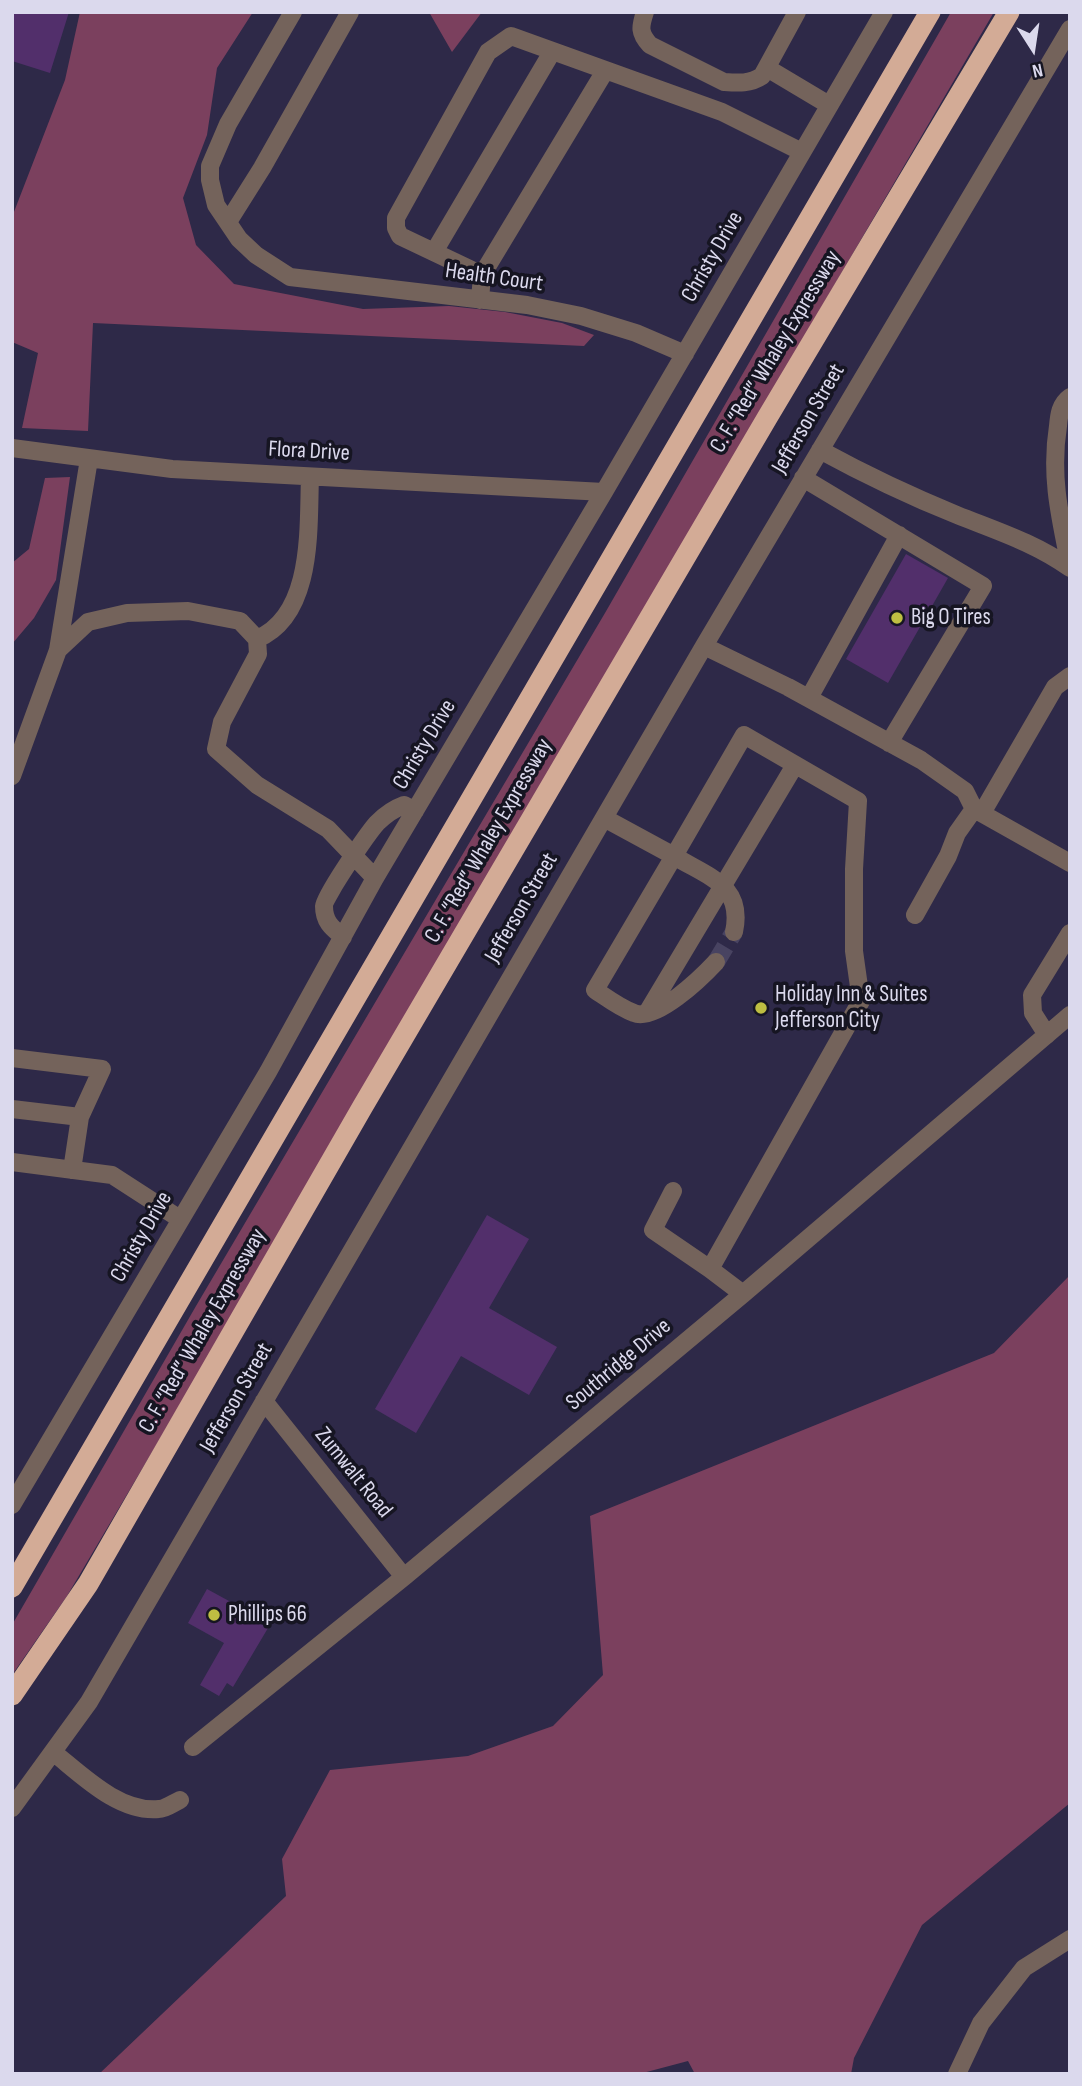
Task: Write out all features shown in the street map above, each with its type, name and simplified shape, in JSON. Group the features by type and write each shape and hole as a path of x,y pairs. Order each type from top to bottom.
{"highway":[{"name":"C. F. “Red” Whaley Expressway","path":"12,1587 930,12"},
{"name":"C. F. “Red” Whaley Expressway","path":"12,1695 88,1584 370,1094 1009,12"}],"street":[{"path":"293,12 228,124 210,166 210,180 216,205 228,222 262,168 350,12"},
{"path":"645,12 640,27 642,36 650,45 724,82 754,82 762,76 797,12"},
{"name":"Christy Drive","path":"12,1505 268,1072 375,878 830,105 876,15"},
{"name":"Jefferson Street","path":"12,1808 89,1702 704,646 1070,29"},
{"path":"482,275 400,236 396,228 396,218 488,52 511,36 722,112 802,152"},
{"path":"434,252 552,52"},
{"path":"766,68 830,105"},
{"path":"480,300 482,275 605,71"},
{"name":"Health Court","path":"228,222 239,239 256,255 290,277 527,305 581,316 636,333 685,354"},
{"path":"1070,397 1060,408 1054,451 1055,488 1070,567"},
{"name":"Flora Drive","path":"12,448 172,470 604,492"},
{"path":"820,450 908,494 1023,540 1070,567"},
{"path":"12,776 58,650 89,459"},
{"path":"257,639 266,635 289,611 298,593 308,545 310,477"},
{"path":"803,478 983,586 889,743"},
{"path":"809,698 899,535"},
{"path":"58,650 88,622 127,613 188,611 240,621 257,639 258,654 222,722 216,749 257,785 328,829 375,878"},
{"path":"704,646 809,698 920,760 965,791 978,811 1068,858"},
{"path":"915,915 948,856 957,833 978,811 1055,687 1070,676"},
{"path":"710,1269 861,1001 854,951 854,869 858,801 744,735 595,990 636,1014 647,1014 695,984 716,962"},
{"path":"647,1014 795,765"},
{"path":"342,937 327,923 323,903 338,877 377,824 393,809 404,805 415,811"},
{"path":"604,818 724,887 735,901 737,916 734,932"},
{"path":"1047,1035 1033,1013 1032,995 1070,933"},
{"name":"Southridge Drive","path":"193,1747 404,1577 743,1294 1070,1015"},
{"path":"12,1058 102,1069 80,1117 72,1170"},
{"path":"12,1110 80,1117"},
{"path":"12,1163 112,1175 180,1219"},
{"path":"673,1191 653,1230 743,1294"},
{"name":"Zumwalt Road","path":"264,1401 404,1577"},
{"path":"53,1752 100,1789 126,1804 143,1809 162,1809 180,1800"},
{"path":"957,2074 981,2023 1024,1968 1070,1939"}],"shaded area":[{"path":"80,12 253,12 217,68 207,135 183,198 196,245 234,284 363,309 449,306 505,312 562,323 594,335 584,346 93,323 88,431 22,428 38,353 12,342 12,217 65,80"},
{"path":"429,12 482,12 452,52"},
{"path":"951,12 994,12 168,1425 67,1596 12,1675 12,1625 196,1306 605,613"},
{"path":"70,477 56,580 34,618 12,644 12,563 29,549 45,478"},
{"path":"1070,1275 1070,1803 922,1925 854,2058 851,2074 695,2074 688,2061 639,2074 99,2074 286,1896 282,1859 330,1770 468,1756 553,1726 603,1675 590,1516 994,1353"}],"building":[{"path":"12,12 69,12 50,73 12,61"},
{"name":"Big O Tires","path":"906,554 948,578 888,683 846,659"},
{"path":"487,1215 529,1239 489,1308 557,1347 529,1395 461,1356 416,1433 375,1409"},
{"path":"207,1589 240,1607 238,1611 268,1628 233,1687 227,1683 219,1696 200,1685 224,1643 188,1623"}],"tunnel":[{"path":"716,962 734,932"}],"place":[{"name":"Big O Tires","path":"897,618"},
{"name":"Holiday Inn & Suites Jefferson City","path":"761,1008"},
{"name":"Phillips 66","path":"214,1615"}]}
